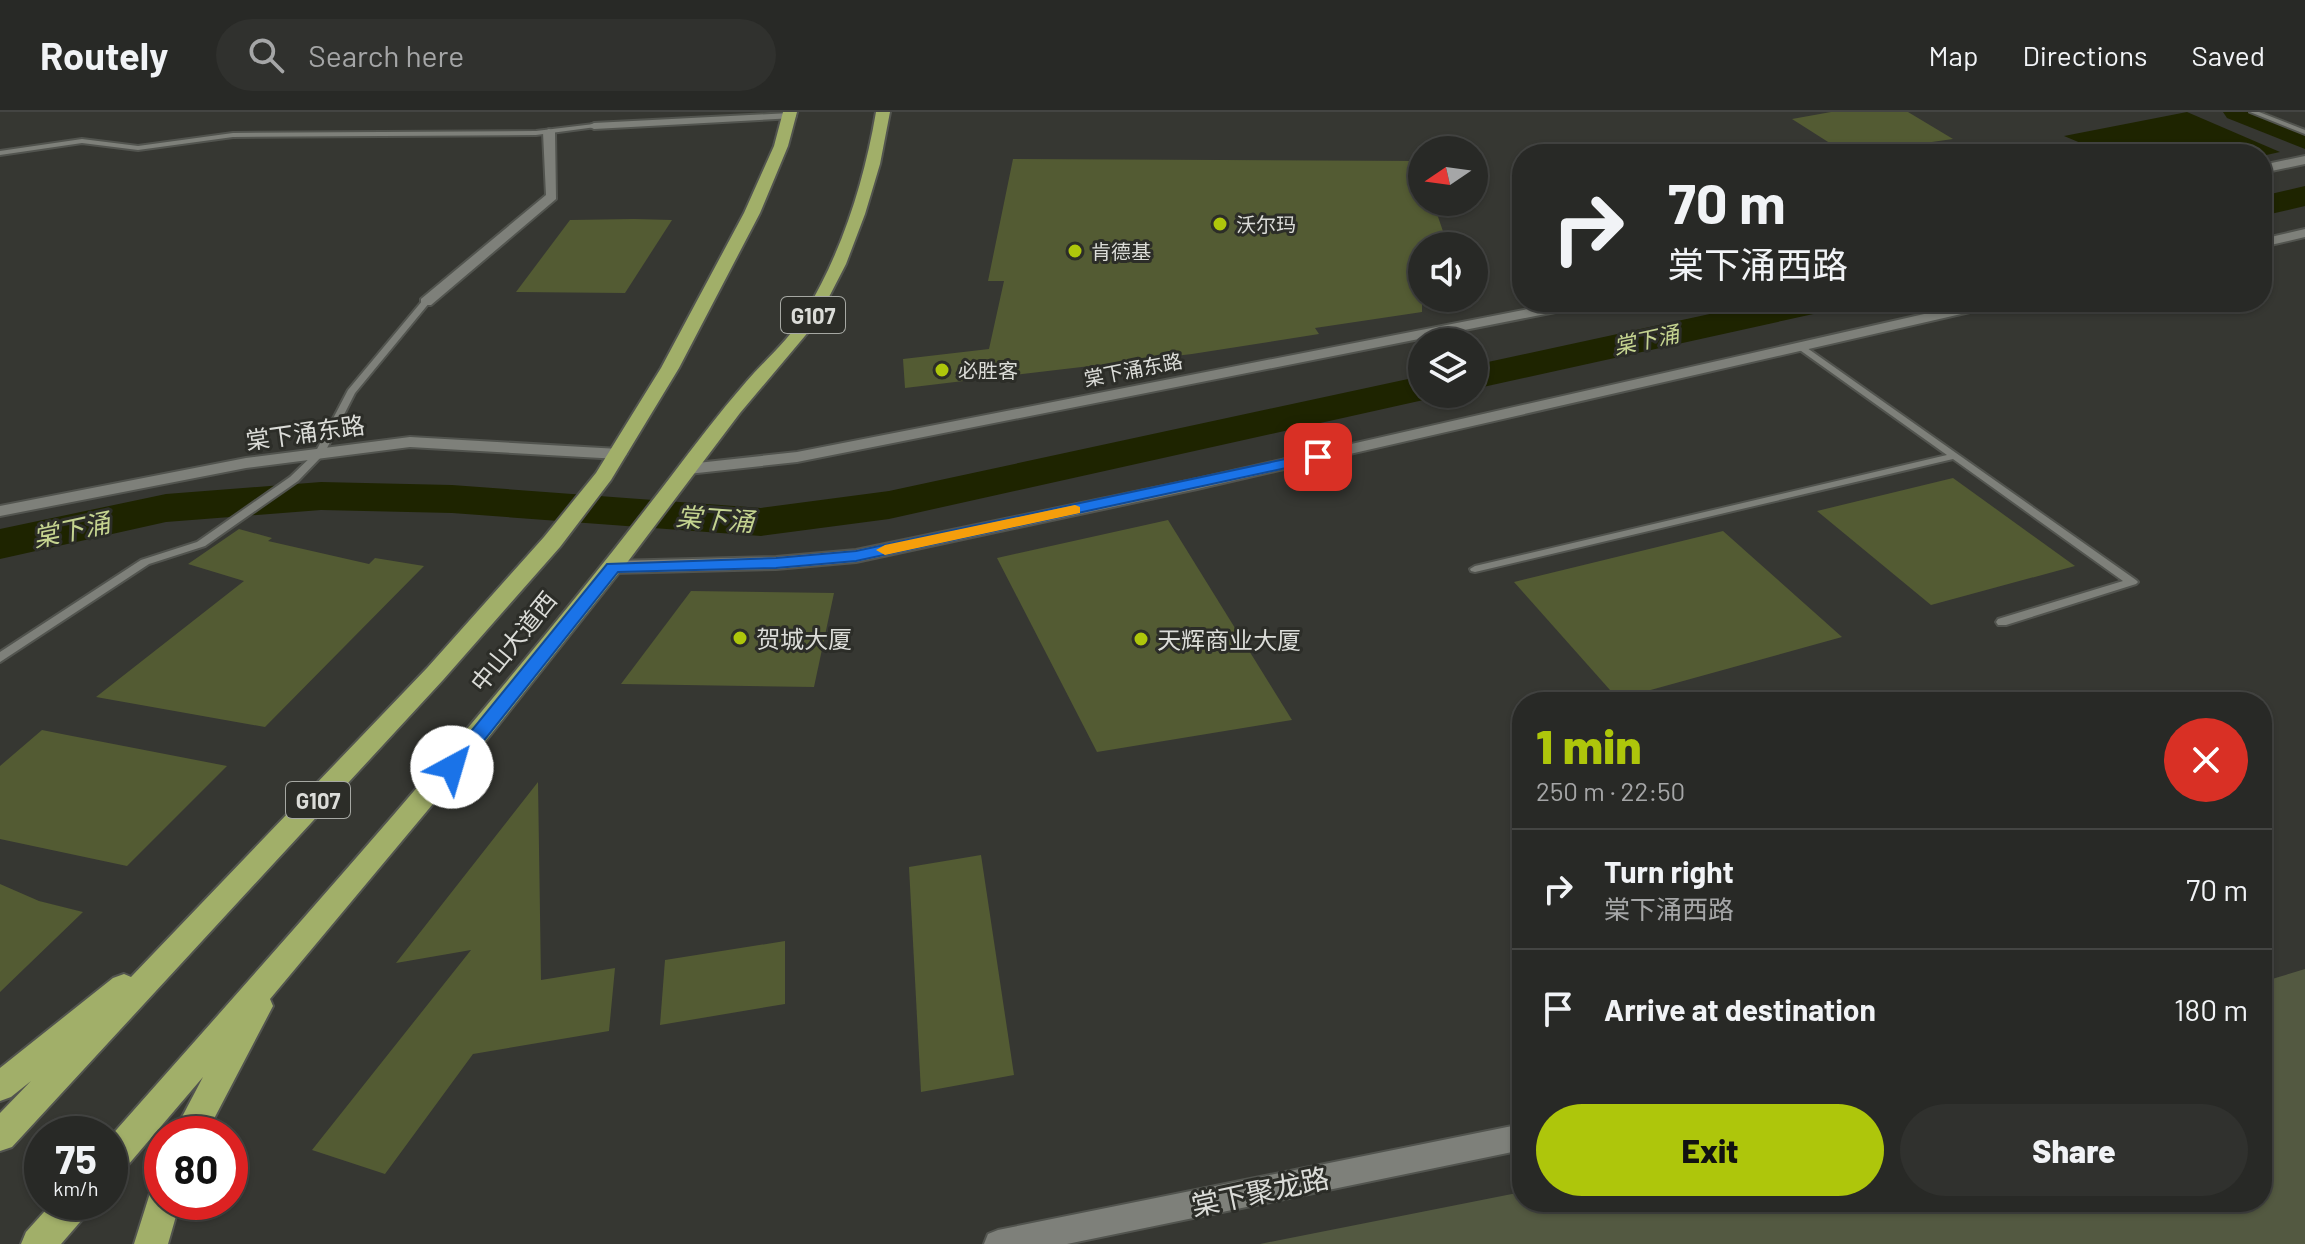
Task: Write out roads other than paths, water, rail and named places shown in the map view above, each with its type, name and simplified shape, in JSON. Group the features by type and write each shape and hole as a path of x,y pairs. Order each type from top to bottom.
{"highway":[{"name":"中山大道西","path":"128,1140 434,790 620,559 730,412 814,314 859,209 871,171 883,112"},
{"name":"中山大道西","path":"0,1136 435,674 552,542 604,476 670,368 752,213 781,146 790,114"},
{"path":"0,1087 200,925"},
{"path":"199,1116 281,965"},
{"path":"38,1244 59,1220"},
{"path":"151,1244 158,1220"}],"street":[{"path":"594,126 790,114"},
{"path":"426,302 552,196 549,132"},
{"path":"2272,167 2305,160"},
{"path":"2272,241 2305,233"},
{"name":"棠下涌东路","path":"682,476 797,457 1535,312"},
{"path":"620,559 776,563 856,556 1197,484 1951,312"},
{"name":"棠下涌东路","path":"0,511 246,463 410,442 619,454"},
{"name":"棠下聚龙路","path":"998,1244 1512,1139"}],"lane":[{"path":"2253,112 2305,132"},
{"path":"0,153 82,141 138,148 233,135 549,132 594,126"},
{"path":"0,658 145,562 201,544 294,479 319,454 351,392 426,302"},
{"path":"1800,346 2132,582 2002,622"},
{"path":"1475,569 1955,456"}],"waterway":[{"path":"2238,112 2305,140"},
{"name":"棠下涌","path":"2272,204 2305,196"},
{"name":"棠下涌","path":"1488,374 1772,312"},
{"name":"棠下涌","path":"0,544 166,508 321,496 452,499 761,522 889,505 1408,391"}],"place":[{"name":"沃尔玛","path":"1220,224"},
{"name":"肯德基","path":"1075,251"},
{"name":"必胜客","path":"942,370"},
{"name":"贺城大厦","path":"740,638"},
{"name":"天辉商业大厦","path":"1141,639"}]}
